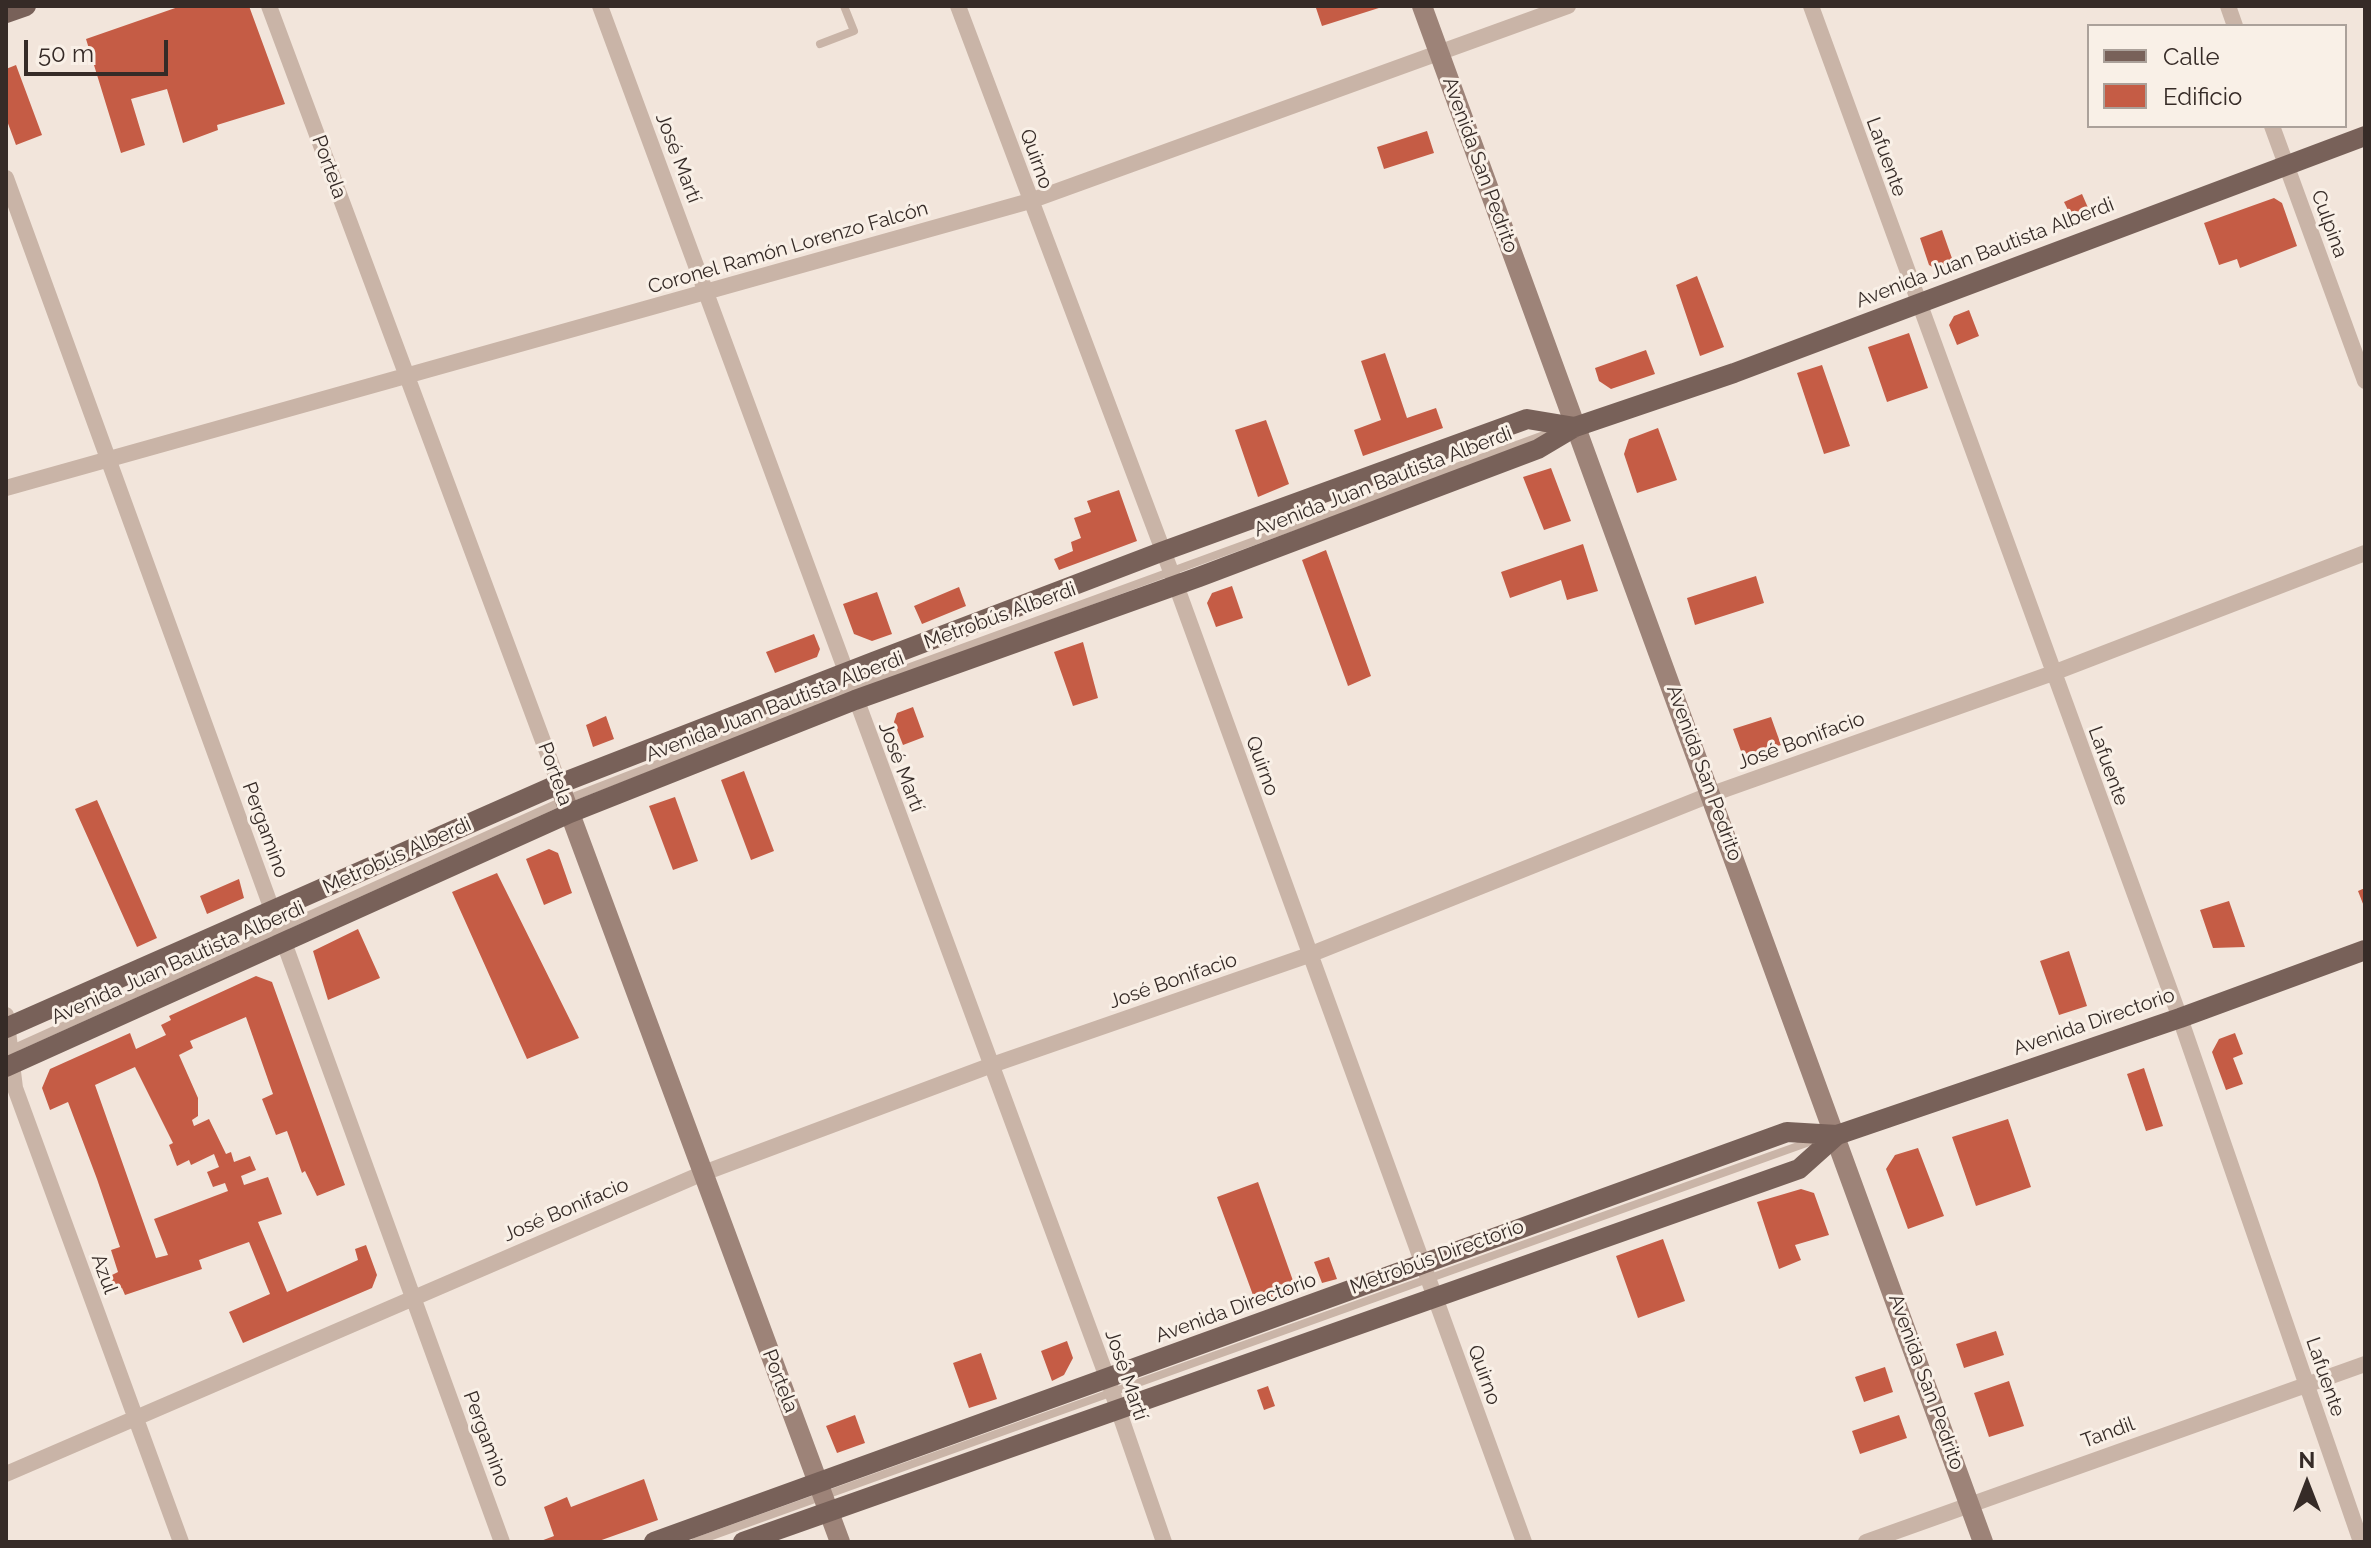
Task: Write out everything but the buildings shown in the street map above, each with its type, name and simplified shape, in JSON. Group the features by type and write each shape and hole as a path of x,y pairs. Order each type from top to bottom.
{"main road":[{"path":"6,13 26,6"},
{"name":"Avenida San Pedrito","path":"1422,6 1837,1135 1983,1542"},
{"name":"Avenida Juan Bautista Alberdi","path":"9,1058 279,926 565,799 849,687 1168,570 1538,449 1575,427 1734,373 2365,136"},
{"name":"Avenida Juan Bautista Alberdi","path":"6,1024 279,926 565,799 849,687 1168,570 1527,419 1575,427"},
{"name":"Portela","path":"565,799 701,1174 840,1542"},
{"name":"Avenida Directorio","path":"654,1542 824,1496 1428,1279 1787,1132 1837,1135 2180,1018 2365,950"},
{"name":"Avenida Directorio","path":"743,1542 824,1496 846,1473 1112,1393 1428,1279 1799,1169 1837,1135"}],"street":[{"name":"Portela","path":"269,6 565,799"},
{"name":"José Martí","path":"600,6 849,687 992,1065 1164,1542"},
{"name":"Quirno","path":"958,6 1524,1542"},
{"name":"Coronel Ramón Lorenzo Falcón","path":"6,488 1030,201 1568,6"},
{"name":"Lafuente","path":"1811,6 2180,1018 2361,1542"},
{"name":"Culpina","path":"2273,128 2365,381"},
{"name":"Pergamino","path":"6,178 502,1542"},
{"name":"José Bonifacio","path":"6,1474 701,1174 992,1065 1309,955 1712,794 2053,673 2365,553"},
{"name":"Azul","path":"6,1024 15,1088 181,1542"},
{"name":"Tandil","path":"1866,1542 2365,1364"}],"lane":[{"path":"820,44 854,31 844,6"},
{"path":"695,1542 824,1496"}]}
